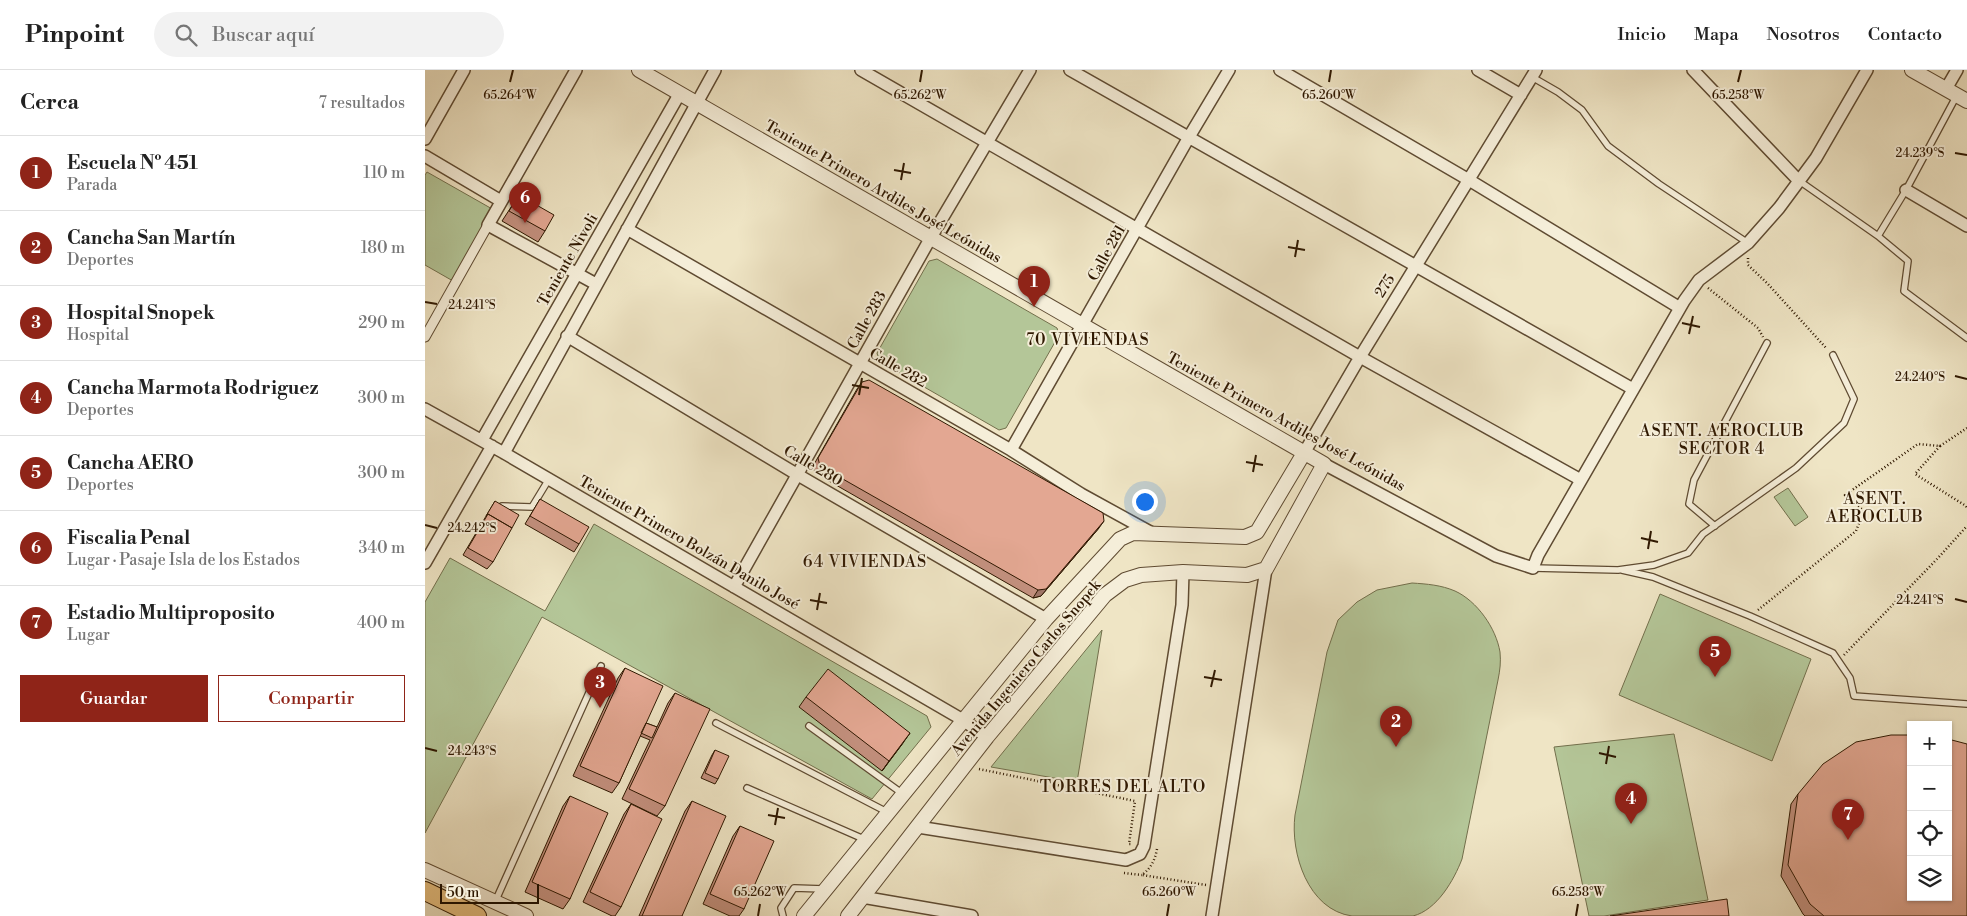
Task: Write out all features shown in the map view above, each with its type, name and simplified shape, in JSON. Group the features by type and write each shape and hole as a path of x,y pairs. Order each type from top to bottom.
{"main road":[{"path":"425,891 477,916"}],"street":[{"path":"425,139 464,70"},
{"path":"425,337 576,70"},
{"name":"Teniente Primero Ardiles José Leónidas","path":"639,70 1323,464 1496,556 1533,568"},
{"path":"504,453 715,70"},
{"path":"861,70 1360,357 1581,480"},
{"name":"Calle 283","path":"734,587 930,239 1030,70"},
{"path":"1069,70 1633,389"},
{"name":"Calle 281","path":"1011,450 1229,70"},
{"path":"1280,70 1469,180 1679,308"},
{"path":"1478,70 1521,95"},
{"path":"1693,70 1798,180"},
{"path":"1533,568 1538,555 1679,308 1699,280 1748,243 1779,208 1798,180 1817,158 1867,70"},
{"path":"1912,70 1957,95 1957,70"},
{"name":"275","path":"1264,522 1360,357 1534,73"},
{"name":"Teniente Nivoli","path":"425,563 578,274 680,94"},
{"path":"425,156 501,200"},
{"path":"1906,190 1967,226"},
{"path":"488,225 596,284"},
{"name":"Calle 282","path":"627,229 1011,450 1081,494 1153,534"},
{"name":"Calle 280","path":"567,336 798,475 1046,619"},
{"name":"Teniente Primero Bolzán Danilo José","path":"425,409 487,443 963,720 987,737"},
{"path":"1212,916 1266,570 1323,464"},
{"name":"Avenida Ingeniero Carlos Snopek","path":"804,916 1046,619 1120,539 1133,534 1245,537 1257,532 1264,522"},
{"name":"Avenida Ingeniero Carlos Snopek","path":"848,916 987,737 1105,595 1125,580 1141,575 1183,572 1247,575 1266,570"},
{"path":"918,827 1126,860 1140,854 1144,846 1182,605 1183,572"},
{"path":"425,870 526,916"},
{"path":"862,898 973,916"}],"lane":[{"path":"1534,73 1582,110 1608,146 1659,184 1748,243"},
{"path":"1878,236 1906,190 1957,95"},
{"path":"1798,180 1878,236 1908,262 1904,291 1967,338"},
{"path":"1715,526 1689,504 1694,480 1767,343"},
{"path":"1533,568 1618,570 1654,565 1688,553 1703,534 1796,468 1844,423 1854,399 1833,355"},
{"path":"502,506 532,507 549,479"},
{"path":"1618,570 1653,577 1750,616 1833,653 1850,678 1854,696 1967,704"},
{"path":"495,902 601,666"},
{"path":"716,723 888,813"},
{"path":"809,726 903,794"},
{"path":"747,788 866,840"},
{"path":"783,916 781,908 794,888 826,889"}],"path":[{"path":"1748,243 1748,265 1833,355"},
{"path":"1699,280 1758,328 1767,343"},
{"path":"1967,428 1940,446 1915,474 1967,506 1967,508"},
{"path":"1750,616 1856,531 1864,511 1845,495 1917,444 1940,446"},
{"path":"1840,662 1847,651 1967,526"},
{"path":"965,766 1135,800 1129,844 1157,848 1154,862 1142,876 1208,886 1207,893"}],"green space":[{"path":"427,172 494,210 453,281 425,265 425,175"},
{"path":"937,259 1057,328 1059,335 1006,428 999,430 879,361 877,353 929,261"},
{"path":"1788,488 1808,517 1795,526 1774,497"},
{"path":"594,524 927,716 931,727 872,799 542,617 425,833 425,602 450,558 545,611"},
{"path":"1412,583 1450,589 1471,601 1478,608 1490,625 1498,643 1500,652 1499,676 1462,859 1449,885 1430,908 1413,916 1352,916 1337,911 1324,903 1305,878 1296,846 1295,815 1327,652 1338,620 1357,602 1377,590"},
{"path":"1660,594 1811,659 1772,761 1619,695"},
{"path":"1102,630 1077,782 991,767"},
{"path":"1674,734 1708,900 1604,916 1589,916 1554,747"}],"building":[{"path":"519,195 554,215 545,231 509,211"},
{"path":"869,380 1103,513 1104,521 1046,589 1038,590 820,466 818,458 862,382"},
{"path":"540,499 589,527 579,544 530,516"},
{"path":"495,501 519,515 512,528 488,514 486,516"},
{"path":"488,514 512,528 493,562 468,548"},
{"path":"625,668 663,686 619,783 580,766"},
{"path":"828,669 910,733 889,761 806,697"},
{"path":"675,693 710,709 665,806 629,789"},
{"path":"646,723 657,727 652,738 641,733"},
{"path":"1891,735 1907,735 1907,901 1952,901 1952,740 1967,744 1967,916 1824,916 1810,904 1788,865 1798,794 1823,764 1856,742"},
{"path":"715,750 729,756 718,779 705,773"},
{"path":"570,796 608,813 570,899 532,882"},
{"path":"692,801 726,816 682,916 642,916"},
{"path":"631,804 662,819 621,907 590,892"},
{"path":"740,826 774,841 744,909 710,894"},
{"path":"1727,899 1729,916 1610,916"}],"place":[{"name":"Fiscalia Penal","path":"525,223"},
{"name":"Escuela Nº 451","path":"1034,307"},
{"name":"Cancha AERO","path":"1715,677"},
{"name":"Hospital Snopek","path":"600,708"},
{"name":"Cancha San Martín","path":"1396,747"},
{"name":"Cancha Marmota Rodriguez","path":"1631,824"},
{"name":"Estadio Multiproposito","path":"1848,840"}],"district":[{"name":"70 VIVIENDAS","path":"1088,340"},
{"name":"ASENT. AEROCLUB SECTOR 4","path":"1722,440"},
{"name":"ASENT. AEROCLUB","path":"1875,508"},
{"name":"64 VIVIENDAS","path":"865,562"},
{"name":"TORRES DEL ALTO","path":"1123,787"}]}
